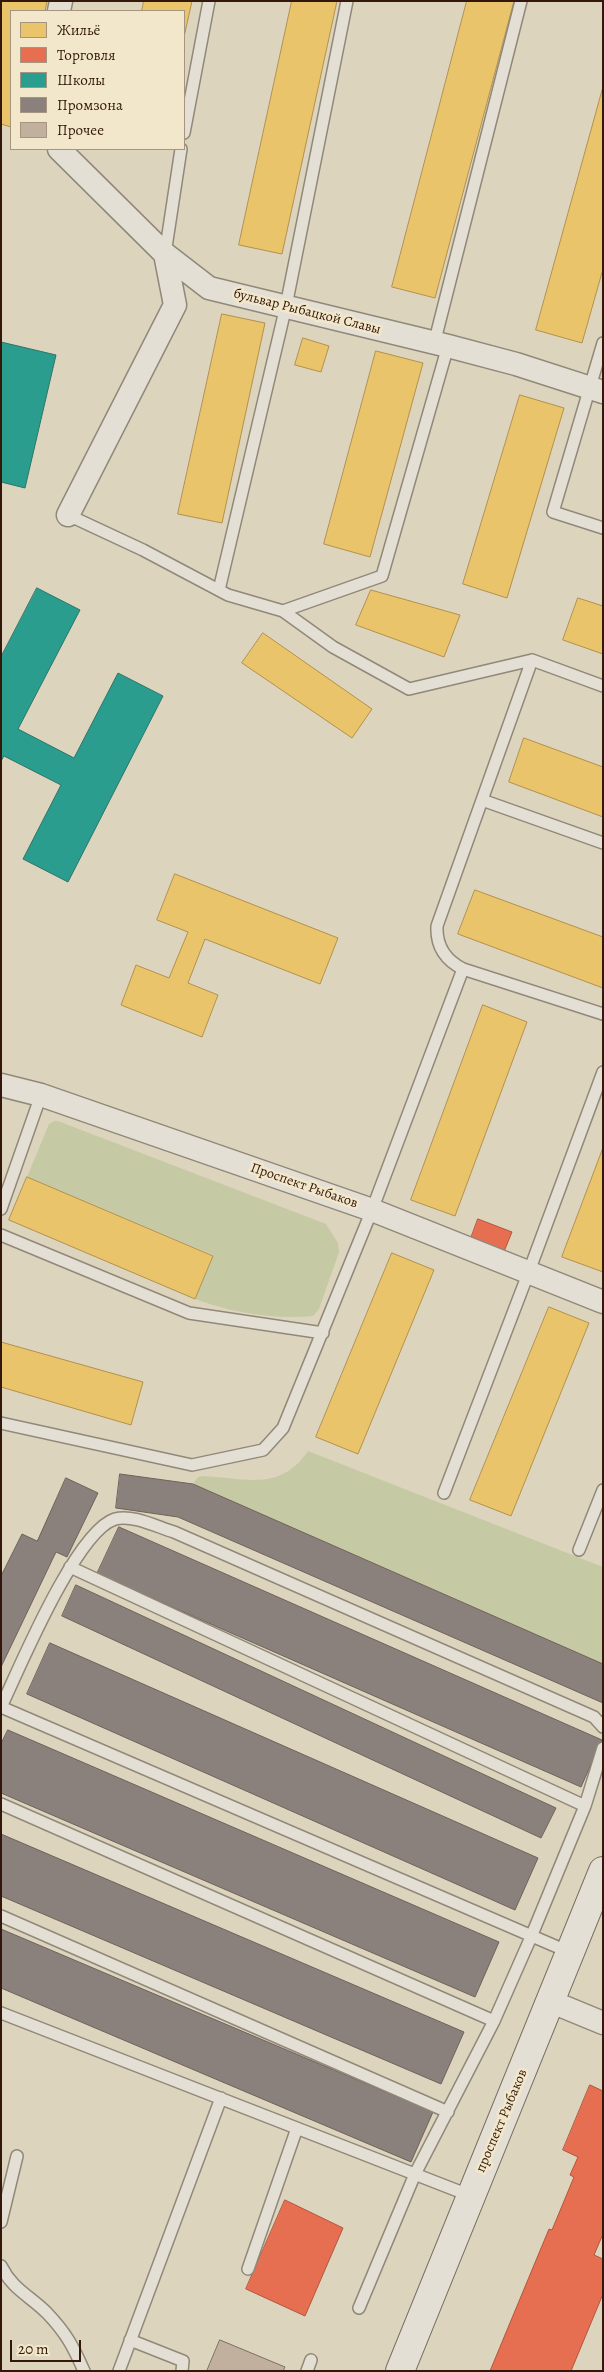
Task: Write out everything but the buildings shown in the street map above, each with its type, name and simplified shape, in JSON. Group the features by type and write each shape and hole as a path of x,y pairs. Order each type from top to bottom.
{"main road":[{"name":"проспект Рыбаков","path":"400,2371 552,2002 569,1952 603,1872"}],"street":[{"name":"бульвар Рыбацкой Славы","path":"60,150 165,254 208,288 441,345 597,390"},
{"path":"68,515 175,305 165,254"},
{"name":"Проспект Рыбаков","path":"1,1085 41,1095 372,1210 528,1274 603,1302"},
{"path":"552,2002 603,2023"}],"lane":[{"path":"185,127 209,1"},
{"path":"219,590 286,306 347,1"},
{"path":"283,611 382,576 441,345 521,1"},
{"path":"165,254 181,150"},
{"path":"603,343 597,390 553,512 603,528"},
{"path":"68,515 143,550 228,595 283,611 332,647 410,690 532,660 603,686"},
{"path":"532,660 437,926 439,944 446,956 463,969 603,1014"},
{"path":"482,800 603,842"},
{"path":"1,1423 192,1465 244,1456 263,1450 283,1428 323,1333 372,1210 463,969"},
{"path":"444,1493 603,1072"},
{"path":"1,1209 41,1095"},
{"path":"1,1235 189,1313 323,1333"},
{"path":"579,1550 603,1490"},
{"path":"569,1952 1,1707 58,1587 70,1567 100,1529 110,1521 123,1518 174,1532 594,1717 603,1727"},
{"path":"70,1567 585,1806"},
{"path":"359,2308 415,2174 494,2022 585,1806 603,1748"},
{"path":"1,1804 494,2022"},
{"path":"1,1916 448,2112"},
{"path":"1,2013 471,2196"},
{"path":"119,2371 221,2098"},
{"path":"248,2269 297,2128"},
{"path":"1,2222 17,2156"},
{"path":"1,2266 8,2281 45,2311 69,2337 84,2371"},
{"path":"130,2340 183,2361 182,2371"}],"green space":[{"path":"54,1121 326,1224 338,1243 339,1252 319,1309 313,1316 268,1316 222,1308 195,1299 213,1255 27,1177 49,1124"},
{"path":"308,1451 603,1567 603,1664 193,1484 198,1477 203,1476 248,1480 274,1477 286,1472 297,1464"}]}
